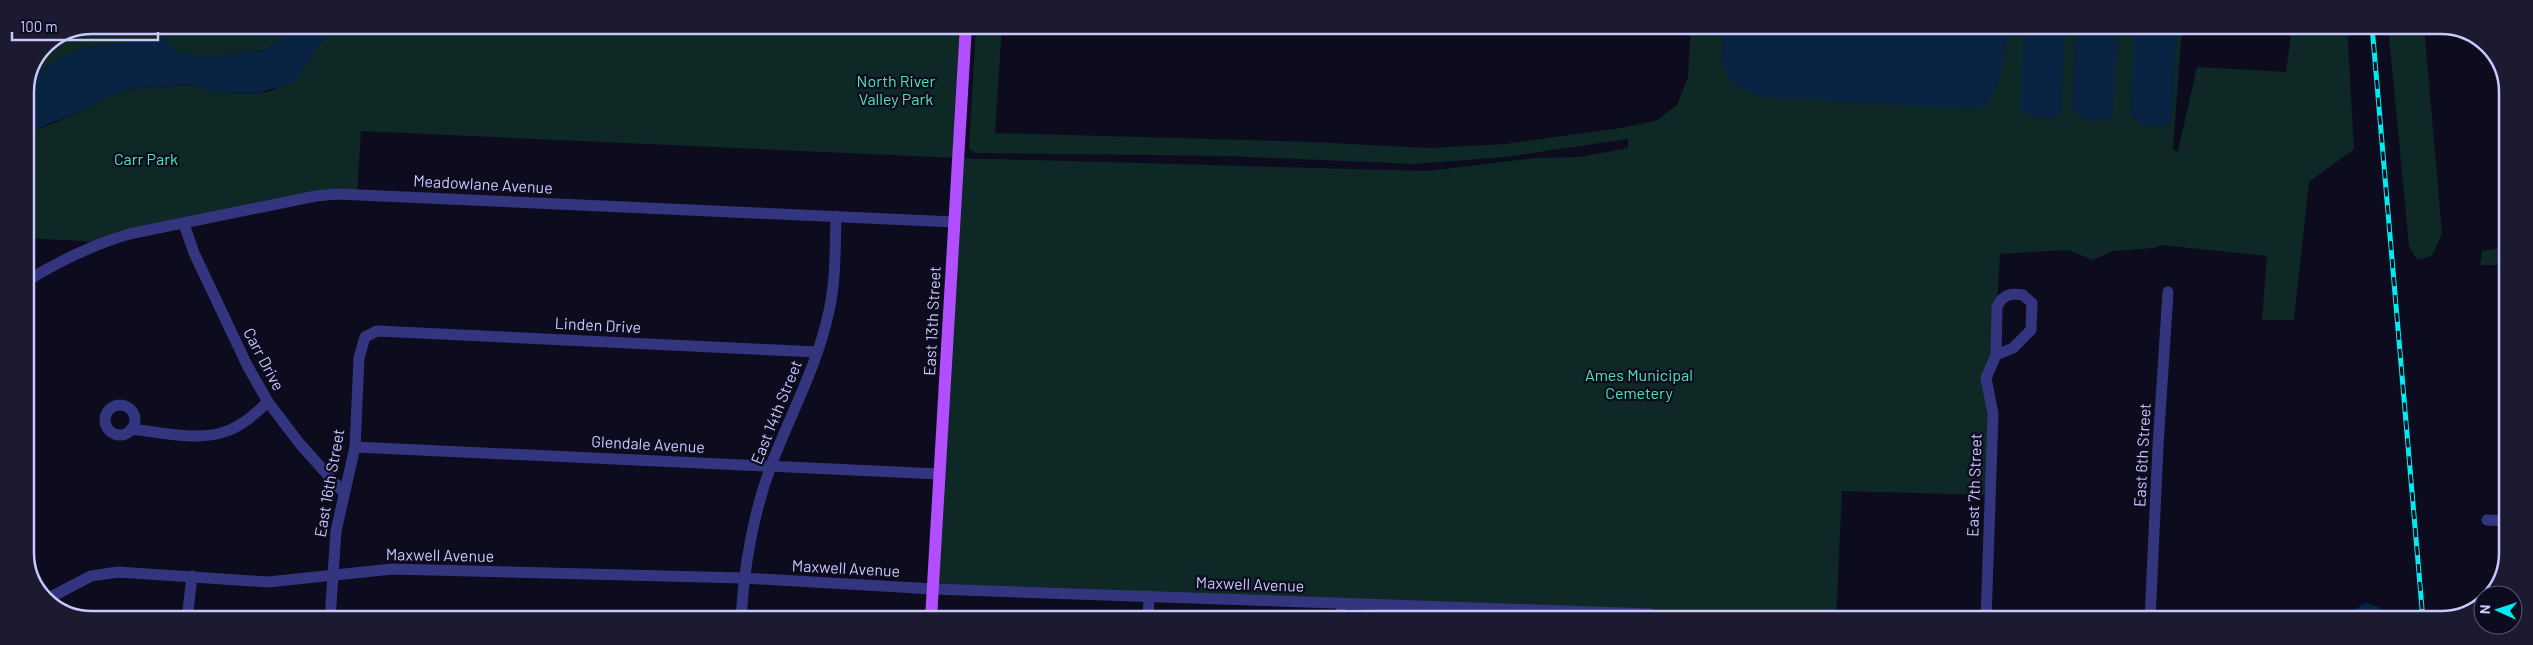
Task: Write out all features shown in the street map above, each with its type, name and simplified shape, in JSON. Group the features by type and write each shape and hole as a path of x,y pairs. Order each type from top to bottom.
{"main road":[{"name":"East 13th Street","path":"932,611 966,34"}],"street":[{"name":"Meadowlane Avenue","path":"34,276 61,260 101,242 129,234 316,196 337,194 954,222"},
{"name":"East 14th Street","path":"741,611 743,578 753,526 771,466 817,352 830,310 836,216"},
{"name":"Carr Drive","path":"184,224 194,253 247,365 268,402 300,444 343,492"},
{"name":"East 6th Street","path":"2150,611 2168,292"},
{"name":"East 7th Street","path":"1986,611 1993,414 1986,378 1996,355 1997,307 2000,299 2006,295 2023,295 2032,302 2031,330 2006,352 1996,355"},
{"name":"Linden Drive","path":"377,331 817,352"},
{"name":"East 16th Street","path":"331,611 336,531 343,492 355,447 360,352 365,337 377,331"},
{"path":"131,429 202,436 227,432 247,421 268,402"},
{"name":"Glendale Avenue","path":"355,447 939,474"},
{"path":"2487,520 2499,521"},
{"name":"Maxwell Avenue","path":"49,593 91,576 109,573 192,576 268,582 392,569 743,578 933,589 1508,611"},
{"path":"188,611 192,576"},
{"path":"1148,611 1149,596"},
{"path":"1342,604 1342,611"}],"green space":[{"path":"285,34 266,50 206,58 174,51 57,60 37,73 43,59 59,43 80,35"},
{"name":"Ames Municipal Cemetery","path":"328,34 965,34 958,158 1428,171 1535,158 1579,157 1628,148 1628,139 1505,157 1413,164 1227,156 975,153 969,149 976,34 1001,34 995,133 1313,142 1429,148 1505,144 1627,127 1657,120 1677,105 1688,77 1691,34 2181,34 2173,150 2178,151 2197,67 2286,72 2291,34 2347,34 2354,149 2309,182 2294,320 2262,320 2267,256 2161,245 2154,248 2113,251 2093,260 2068,250 2000,254 1997,307 1990,365 1990,495 1842,491 1836,611 1443,611 933,589 957,158 361,131 357,194 337,194 101,242 34,238 34,131 80,112 110,95 137,88 194,85 213,92 256,94 274,90"},
{"path":"2389,34 2425,34 2442,233 2432,256 2417,260 2409,246"},
{"path":"2499,248 2499,265 2480,265 2482,251"}],"water":[{"path":"285,34 328,34 318,46 296,81 256,94 213,92 194,85 136,88 110,95 80,112 34,131 34,92 37,73 57,60 82,48 164,38 175,51 206,58 266,50"},
{"path":"1723,34 2006,34 2004,59 1996,87 1984,107 1971,109 1767,97 1740,88 1732,81 1727,74 1722,54"},
{"path":"2024,34 2065,34 2061,113 2056,118 2045,119 2031,116 2020,106"},
{"path":"2076,34 2118,34 2113,115 2108,120 2098,121 2084,118 2072,108"},
{"path":"2135,34 2176,34 2172,120 2166,125 2146,125 2137,121 2130,114"},
{"path":"2366,603 2379,607 2381,611 2354,611"}],"railway":[{"path":"2373,34 2422,611"}],"park label":[{"name":"North River Valley Park","path":"896,90"},
{"name":"Carr Park","path":"146,159"}]}
